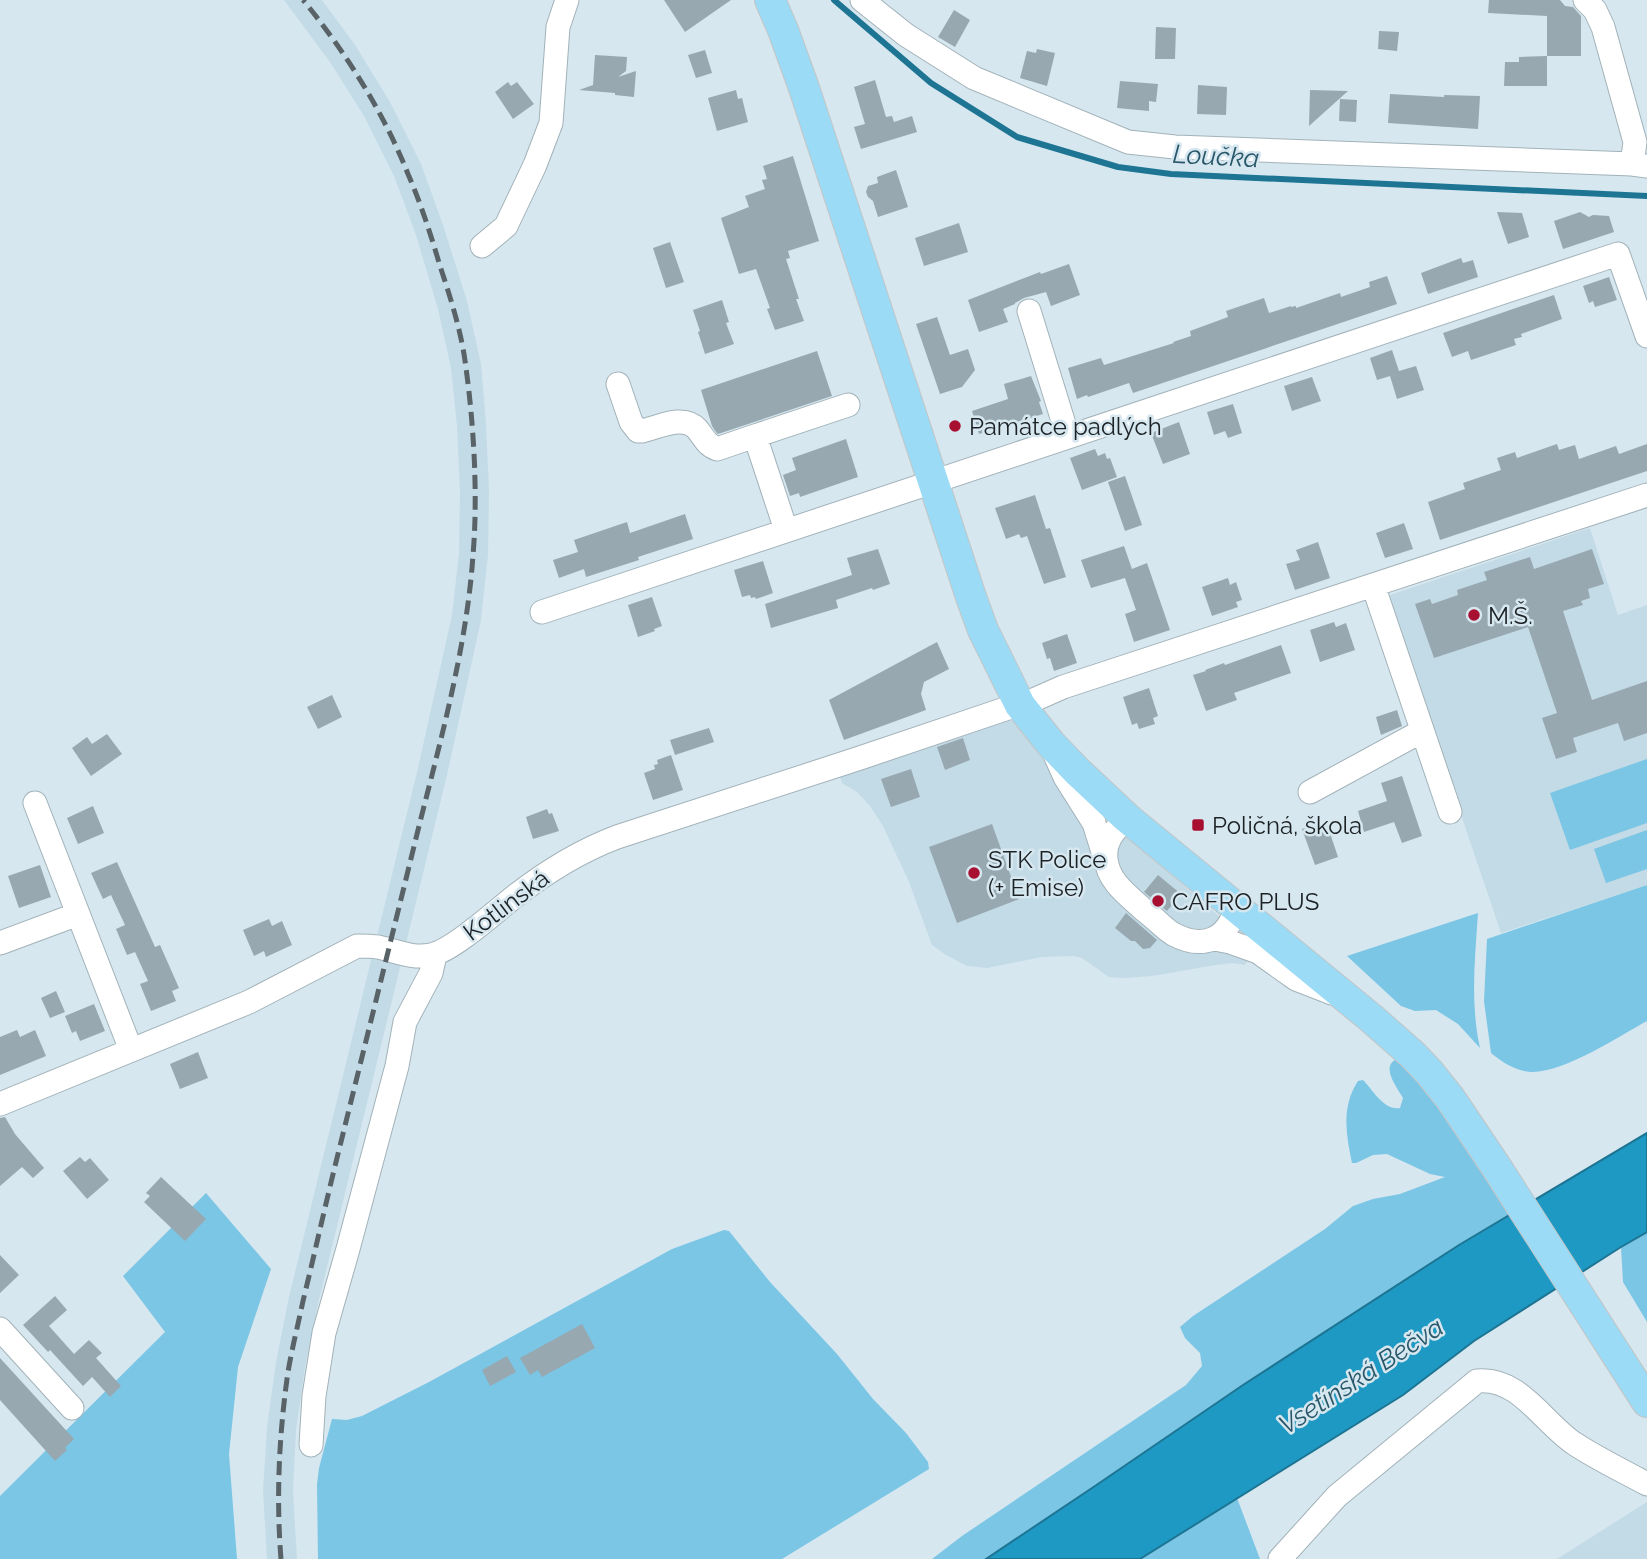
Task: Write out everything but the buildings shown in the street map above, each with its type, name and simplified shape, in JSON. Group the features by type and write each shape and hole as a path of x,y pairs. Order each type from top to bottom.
{"main road":[{"path":"770,0 804,88 983,630 1020,705 1051,744 1127,818 1395,1039 1430,1073 1497,1168 1647,1402"}],"street":[{"path":"482,246 506,226 535,165 551,123 558,27 568,0"},
{"path":"862,0 906,34 974,78 1128,142 1175,147 1640,165 1603,27 1595,10 1585,0"},
{"path":"542,612 1618,254 1647,336"},
{"path":"1028,311 1068,437"},
{"path":"618,384 631,422 638,431 681,421 690,423 711,447 717,449 848,405"},
{"path":"755,436 786,530"},
{"name":"Kotlinská","path":"435,955 454,944 517,894 596,845 1020,705 1063,687 1647,495"},
{"path":"1373,585 1450,812"},
{"path":"1310,792 1422,731"},
{"path":"1051,744 1065,777 1094,822 1110,874 1118,887 1171,933 1186,940 1202,942 1215,939 1226,931 1236,908"},
{"path":"34,803 131,1050"},
{"path":"1106,861 1106,846 1110,835 1127,818"},
{"path":"0,943 78,914"},
{"path":"1215,939 1258,952 1296,979 1346,998"},
{"path":"0,1104 249,1002 357,946 375,946 414,957 435,955 431,973 405,1021 393,1079 324,1333 314,1396 311,1445"},
{"path":"0,1329 72,1408"},
{"path":"1280,1559 1337,1496 1477,1381 1488,1380 1505,1385 1574,1444 1647,1484"}],"shaded area":[{"path":"284,0 322,0 355,45 390,102 421,164 467,301 481,364 489,491 488,555 481,620 447,775 305,1367 296,1430 293,1491 297,1559 267,1559 263,1491 267,1427 276,1362 289,1297 418,768 452,615 459,553 460,492 451,368 438,309 416,235 394,176 364,116 330,62"},
{"path":"1590,528 1618,615 1647,605 1647,885 1501,933 1387,596"},
{"path":"1003,717 1021,725 1130,839 1220,917 1250,956 1245,965 1232,963 1124,978 1109,977 1082,958 1074,956 1042,957 987,968 967,966 932,945 909,882 883,826 857,792 842,783 839,773"},
{"path":"1647,759 1647,823 1570,850 1550,793"},
{"path":"1647,830 1647,869 1606,883 1594,849"},
{"path":"1647,885 1647,1021 1587,1055 1552,1069 1524,1071 1506,1064 1491,1053 1484,1001 1487,939"},
{"path":"1478,913 1474,998 1480,1048 1458,1024 1436,1010 1415,1011 1401,1006 1347,956"},
{"path":"1399,1058 1422,1082 1510,1214 986,1559 932,1559 1186,1385 1202,1366 1200,1353 1185,1338 1180,1327 1193,1316 1325,1229 1353,1206 1400,1194 1445,1177 1430,1174 1387,1154 1373,1155 1352,1163 1346,1121 1353,1091 1358,1081 1363,1080 1384,1103 1400,1108 1403,1098 1390,1071 1393,1061"},
{"path":"206,1193 271,1269 238,1367 229,1454 237,1559 0,1559 0,1496 165,1332 123,1276"},
{"path":"724,1230 729,1231 770,1282 906,1433 928,1462 929,1469 782,1559 318,1559 317,1485 332,1419 347,1420 362,1416 672,1249"},
{"path":"1647,1232 1647,1322 1623,1282 1621,1247"},
{"path":"1237,1498 1260,1559 1140,1559"},
{"path":"1647,1502 1647,1559 1557,1559"}],"water":[{"name":"Vsetínská Bečva","path":"1647,1133 1647,1232 1474,1341 1403,1395 1140,1559 986,1559 1243,1385 1459,1245"}],"waterway":[{"name":"Loučka","path":"834,0 931,83 1017,137 1118,167 1171,174 1647,196"}],"railway":[{"path":"281,1559 279,1465 290,1363 331,1183 452,692 470,589 475,509 473,437 464,355 452,304 426,220 398,151 375,106 334,40 303,0"}],"place":[{"name":"Památce padlých","path":"955,426"},
{"name":"M.Š.","path":"1474,615"},
{"name":"Poličná, škola","path":"1198,825"},
{"name":"STK Police (+ Emise)","path":"974,873"},
{"name":"CAFRO PLUS","path":"1158,901"}]}
